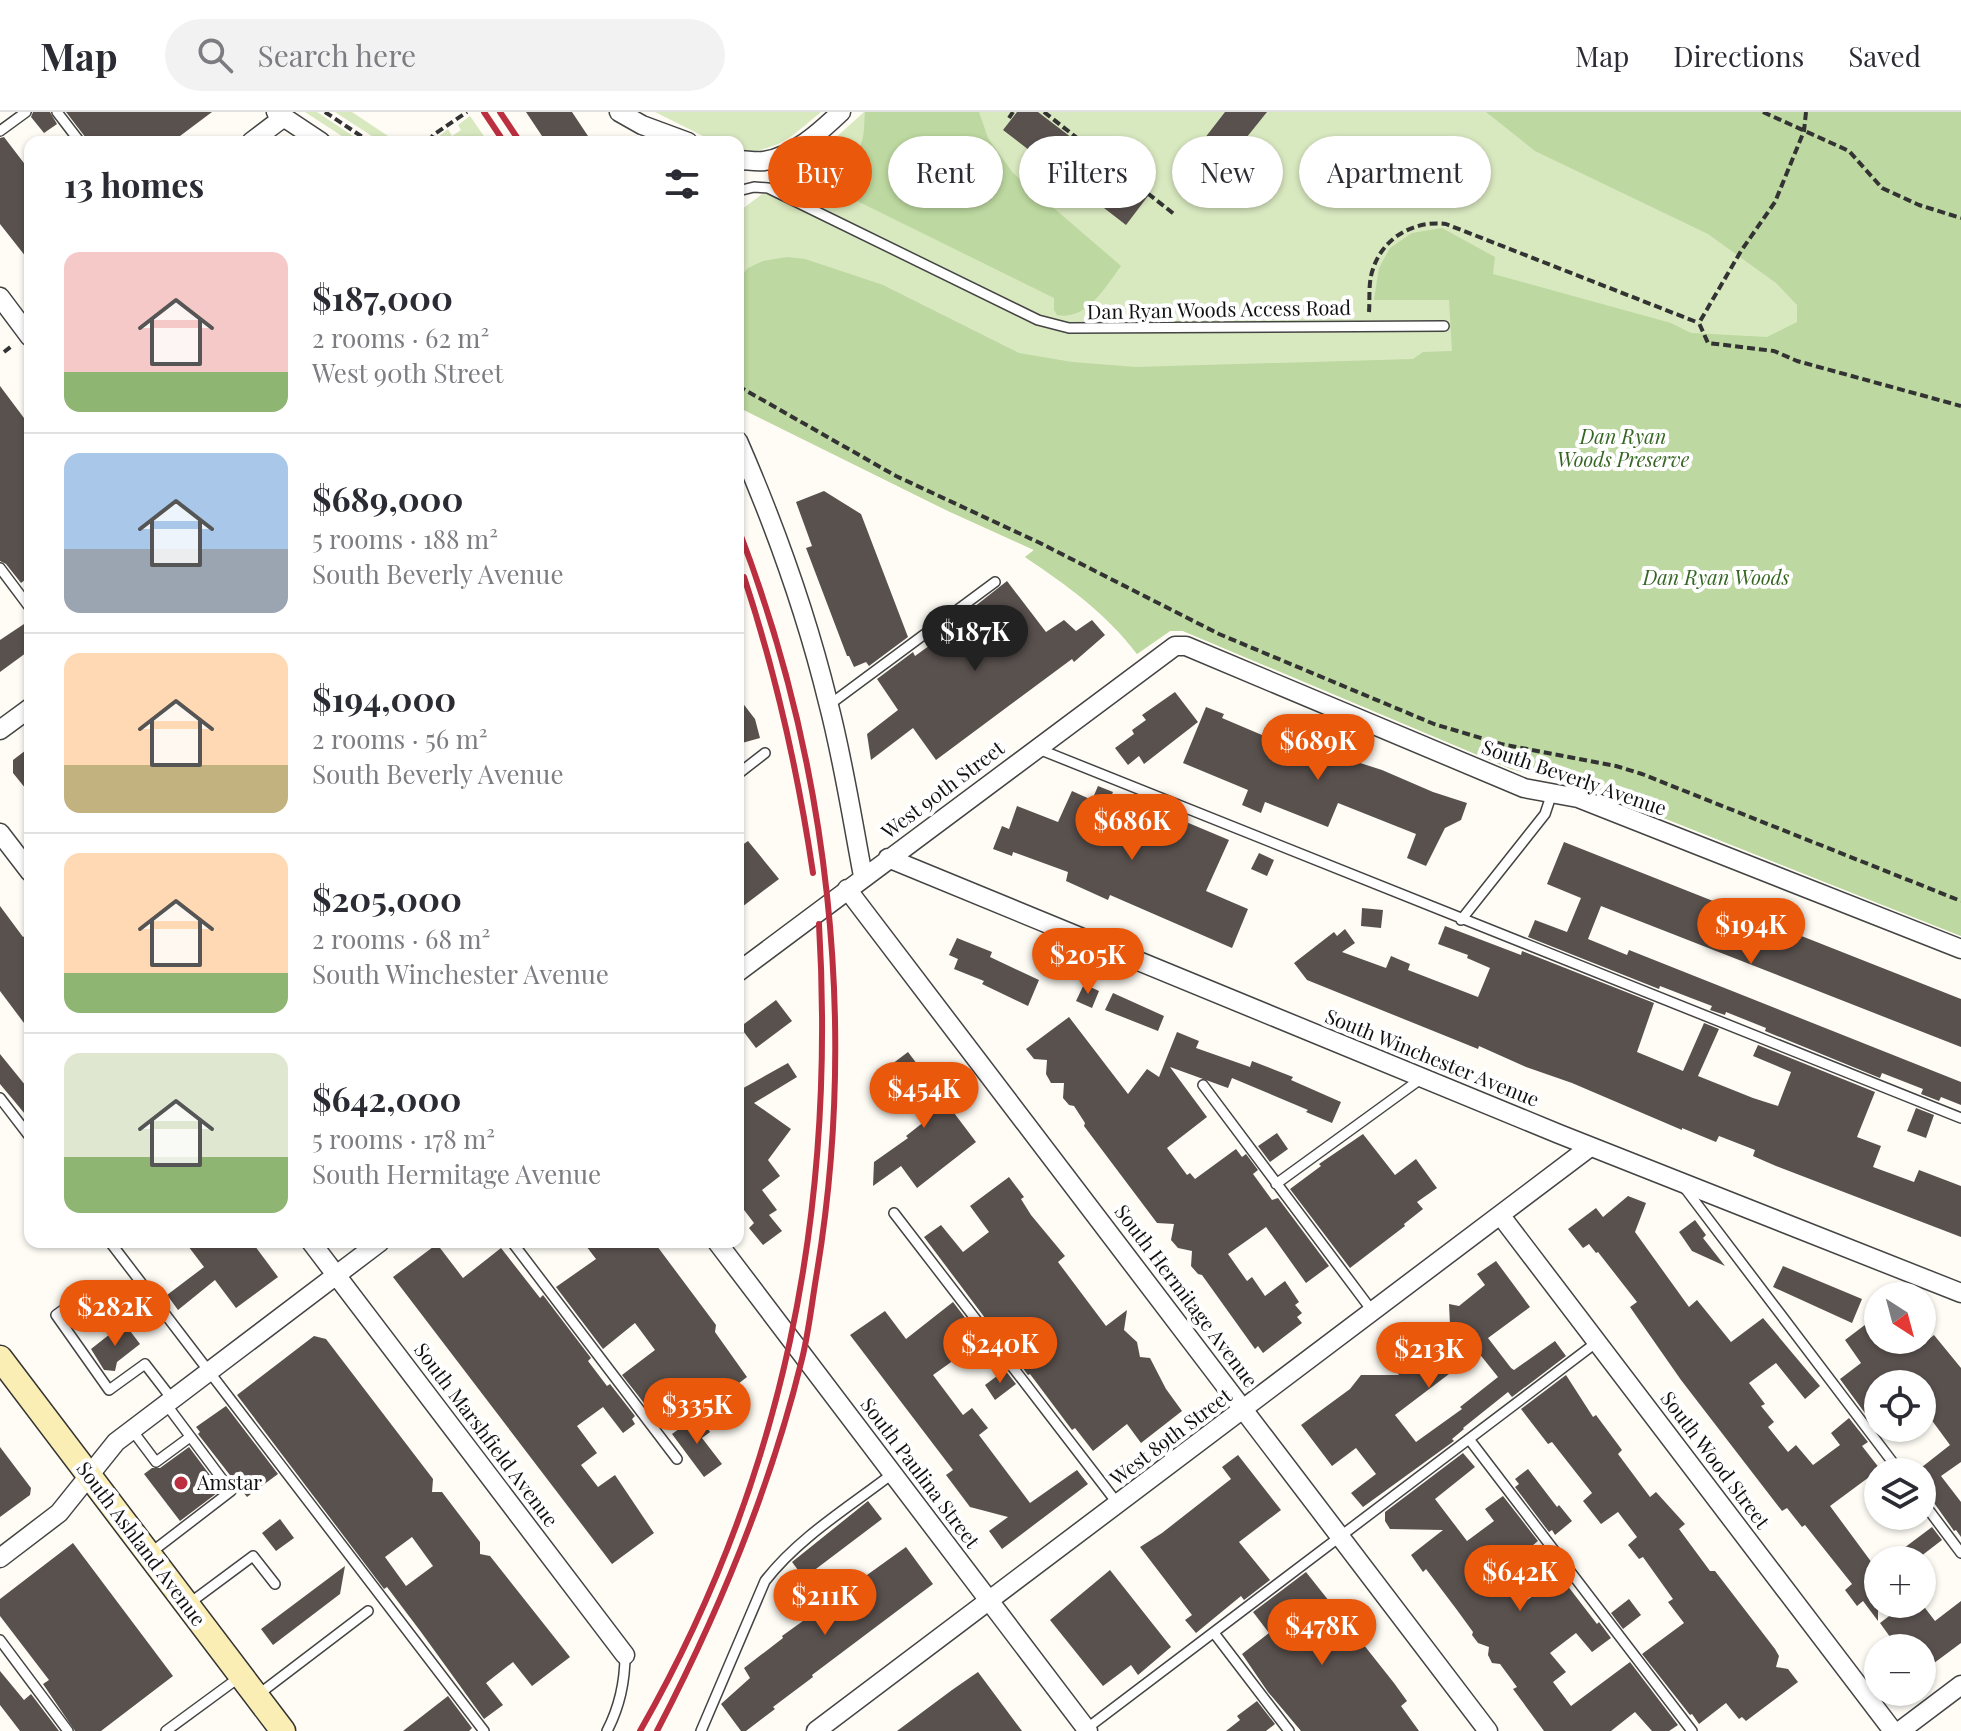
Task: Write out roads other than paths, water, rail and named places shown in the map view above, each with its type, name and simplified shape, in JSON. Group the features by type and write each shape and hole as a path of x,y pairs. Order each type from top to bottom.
{"main road":[{"name":"South Ashland Avenue","path":"4,1371 91,1477 283,1731"}],"street":[{"path":"619,112 672,136"},
{"path":"744,160 765,161 784,154 841,112"},
{"path":"257,136 280,115 312,136"},
{"path":"0,297 23,313 23,340"},
{"path":"744,456 781,546 811,637 829,705 863,876"},
{"name":"West 90th Street","path":"744,967 1175,646"},
{"name":"South Beverly Avenue","path":"1175,646 1186,646 1524,788 1578,798 1961,949"},
{"path":"0,730 24,712"},
{"path":"0,833 24,864"},
{"name":"South Winchester Avenue","path":"888,858 1590,1147 1961,1293"},
{"name":"South Hermitage Avenue","path":"847,889 1488,1731"},
{"name":"West 89th Street","path":"816,1731 1590,1147"},
{"name":"South Wood Street","path":"1501,1216 1893,1731"},
{"name":"South Marshfield Avenue","path":"316,1248 625,1655"},
{"path":"0,1558 59,1513 91,1477 116,1442 372,1248"},
{"name":"South Paulina Street","path":"722,1248 1086,1730"},
{"path":"1900,1731 1961,1685"}],"lane":[{"path":"0,131 26,112"},
{"path":"57,112 75,136"},
{"name":"Dan Ryan Woods Access Road","path":"744,190 768,188 1038,320 1069,328 1444,326"},
{"path":"0,568 24,600"},
{"path":"829,705 995,582"},
{"path":"1036,748 1961,1118"},
{"path":"744,769 765,753"},
{"path":"1461,920 1545,814 1552,793"},
{"path":"1276,1184 1422,1078"},
{"path":"1203,1085 1373,1312"},
{"path":"0,1098 24,1129"},
{"path":"1680,1181 1889,1458"},
{"path":"894,1213 1118,1504"},
{"path":"115,1248 484,1731"},
{"path":"517,1248 677,1459"},
{"path":"85,1294 56,1315 109,1390 145,1364 190,1437 231,1491 149,1554"},
{"path":"1086,1730 1597,1342"},
{"path":"132,1430 156,1462 190,1437"},
{"path":"1469,1439 1692,1731"},
{"path":"701,1731 765,1581 798,1547 892,1474"},
{"path":"1936,1520 1961,1553"},
{"path":"187,1605 253,1556 275,1584"},
{"path":"256,1696 368,1611"},
{"path":"1214,1633 1289,1731"},
{"path":"0,1640 68,1731"},
{"path":"607,1731 619,1705 625,1678 625,1655"},
{"path":"166,1731 241,1676"}],"railway":[{"path":"484,112 500,136"},
{"path":"500,112 516,136"},
{"path":"657,1731 722,1596 775,1456 807,1338 829,1178 835,1084 834,989 827,895 814,801 794,709 769,618 744,545"},
{"path":"744,577 785,724 813,873"},
{"path":"640,1731 690,1636 731,1539 764,1441 790,1341 808,1240 818,1137 822,1031 819,924"}],"place":[{"name":"Amstar","path":"181,1483"}],"park label":[{"name":"Dan Ryan Woods Preserve","path":"1623,448"},
{"name":"Dan Ryan Woods","path":"1716,578"}]}
